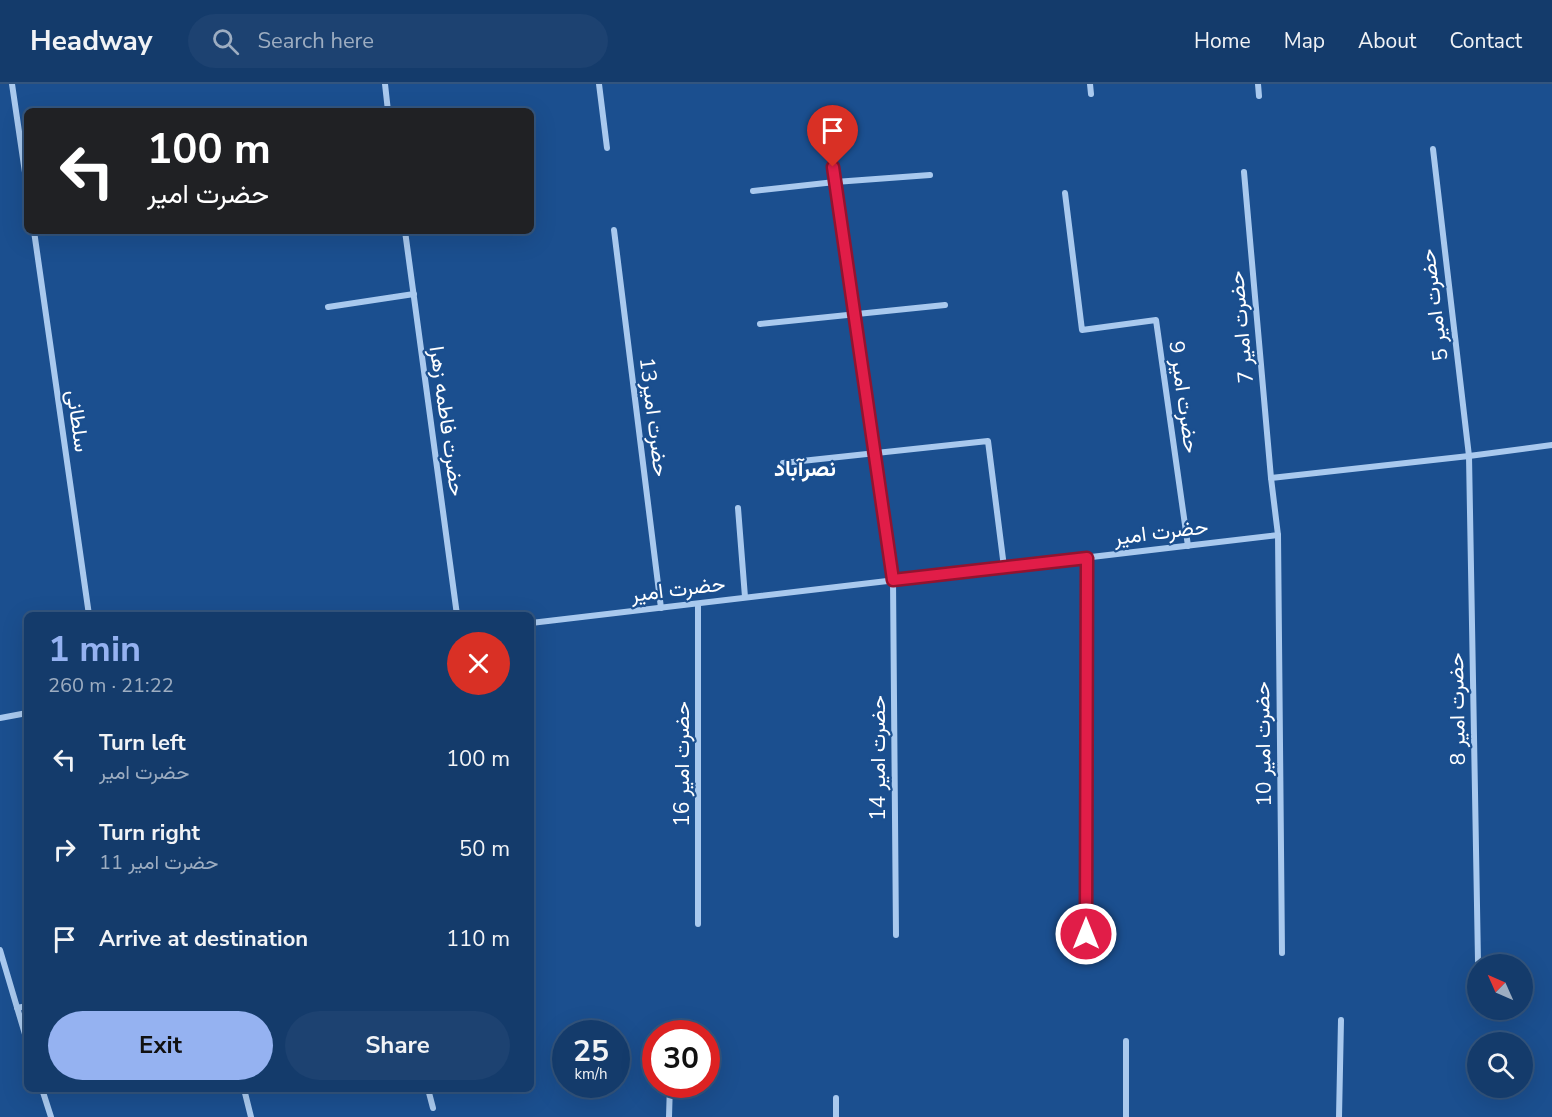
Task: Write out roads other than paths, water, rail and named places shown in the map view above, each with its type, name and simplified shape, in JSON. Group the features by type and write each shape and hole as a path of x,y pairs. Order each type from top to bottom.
{"street":[{"path":"12,84 24,166"},
{"path":"385,84 388,108"},
{"path":"599,84 607,148"},
{"path":"1090,84 1091,94"},
{"path":"1258,84 1259,96"},
{"name":"حضرت امیر 5","path":"1432,149 1469,456"},
{"name":"حضرت امیر 14","path":"831,152 893,580 896,935"},
{"name":"حضرت امیر 7","path":"1244,172 1271,478"},
{"path":"753,191 930,175"},
{"name":"حضرت امیر 9","path":"1065,193 1082,330 1156,320 1188,546"},
{"name":"حضرت امیر13","path":"614,230 661,608"},
{"name":"سلطانی","path":"34,234 89,612"},
{"name":"حضرت فاطمه زهرا","path":"405,234 457,612"},
{"path":"328,307 414,294"},
{"path":"760,324 945,305"},
{"path":"783,463 988,441 1004,567"},
{"path":"1278,535 1271,478 1552,445"},
{"name":"حضرت امیر 8","path":"1469,456 1478,954"},
{"path":"738,508 745,597"},
{"name":"حضرت امیر","path":"534,623 1278,535"},
{"name":"حضرت امیر 10","path":"1278,535 1282,952"},
{"path":"1086,958 1087,558"},
{"name":"حضرت امیر 16","path":"698,604 698,924"},
{"path":"0,718 24,714"},
{"path":"0,950 24,1031"},
{"path":"17,1008 24,1007"},
{"path":"1339,1117 1341,1020"},
{"path":"1126,1041 1126,1117"},
{"path":"43,1092 51,1117"},
{"path":"245,1092 250,1117"},
{"path":"429,1092 433,1108"},
{"path":"669,1117 670,1098"},
{"path":"836,1098 836,1117"}],"district":[{"name":"نصرآباد","path":"805,469"}]}
